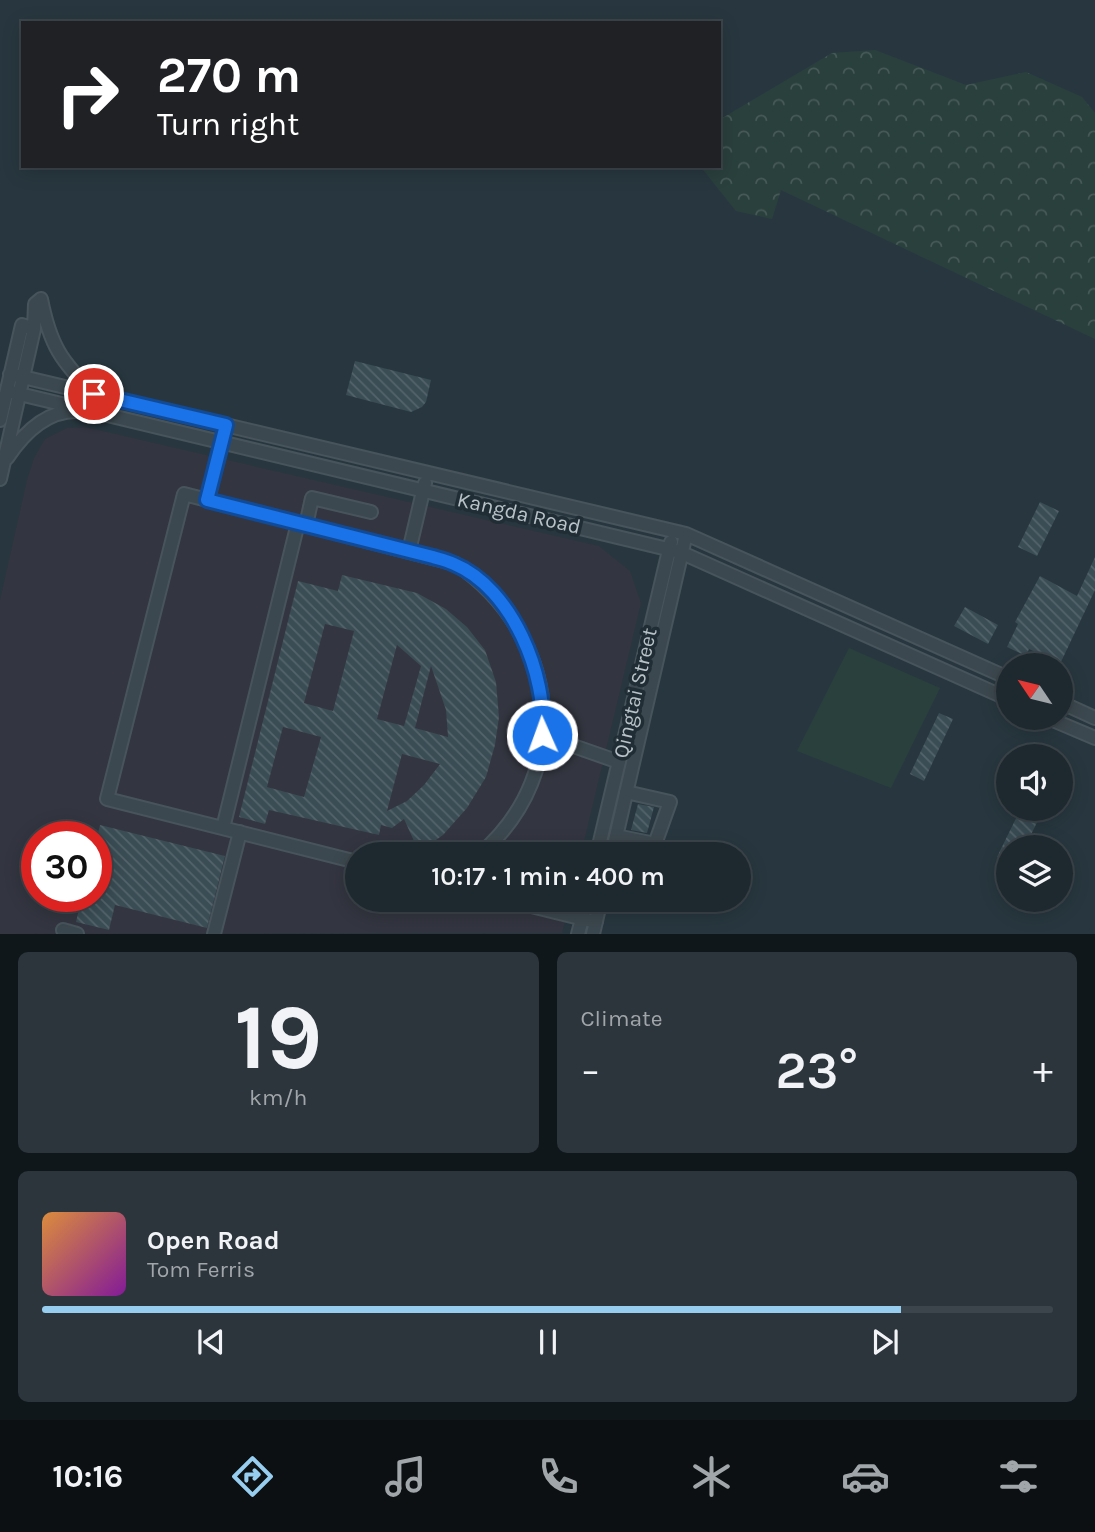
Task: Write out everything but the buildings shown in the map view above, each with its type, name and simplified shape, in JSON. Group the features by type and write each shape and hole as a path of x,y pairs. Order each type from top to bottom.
{"street":[{"path":"0,479 13,392 28,327 35,304 41,299 54,347 94,394"},
{"name":"Kangda Road","path":"17,376 680,533 996,673"},
{"path":"0,420 13,392"},
{"name":"Kangda Road","path":"13,392 676,551 996,694"},
{"path":"4,464 29,430 50,416 68,411 91,411"},
{"path":"207,500 226,425"},
{"path":"409,551 427,473"},
{"path":"345,859 107,799 184,494 456,564 477,578 497,597 530,652 538,677 542,735 540,757 531,788 512,820 491,842"},
{"path":"223,828 302,524 312,498 371,512"},
{"name":"Qingtai Street","path":"615,842 680,533"},
{"name":"Qingtai Street","path":"600,842 676,551"},
{"path":"1073,708 1095,718"},
{"path":"1073,729 1095,738"},
{"path":"542,735 619,762"},
{"path":"616,836 655,844 670,802 626,792"},
{"path":"214,933 240,832"},
{"path":"557,912 582,918 594,928"},
{"path":"579,933 584,912"},
{"path":"63,930 77,933"}],"shaded area":[{"path":"85,427 599,546 630,571 641,603 584,842 345,842 345,912 567,912 562,933 0,934 0,600 27,480 34,458 45,439 67,428"}],"green space":[{"path":"875,50 966,85 1026,72 1082,97 1095,113 1095,339 781,190 772,219 736,211 702,168 721,168 721,119 832,53"},
{"path":"849,648 940,688 891,788 797,751"}],"route":[{"path":"94,394 226,425 207,500 433,557 456,564 477,578 497,597 530,652 541,697 542,735"}]}
